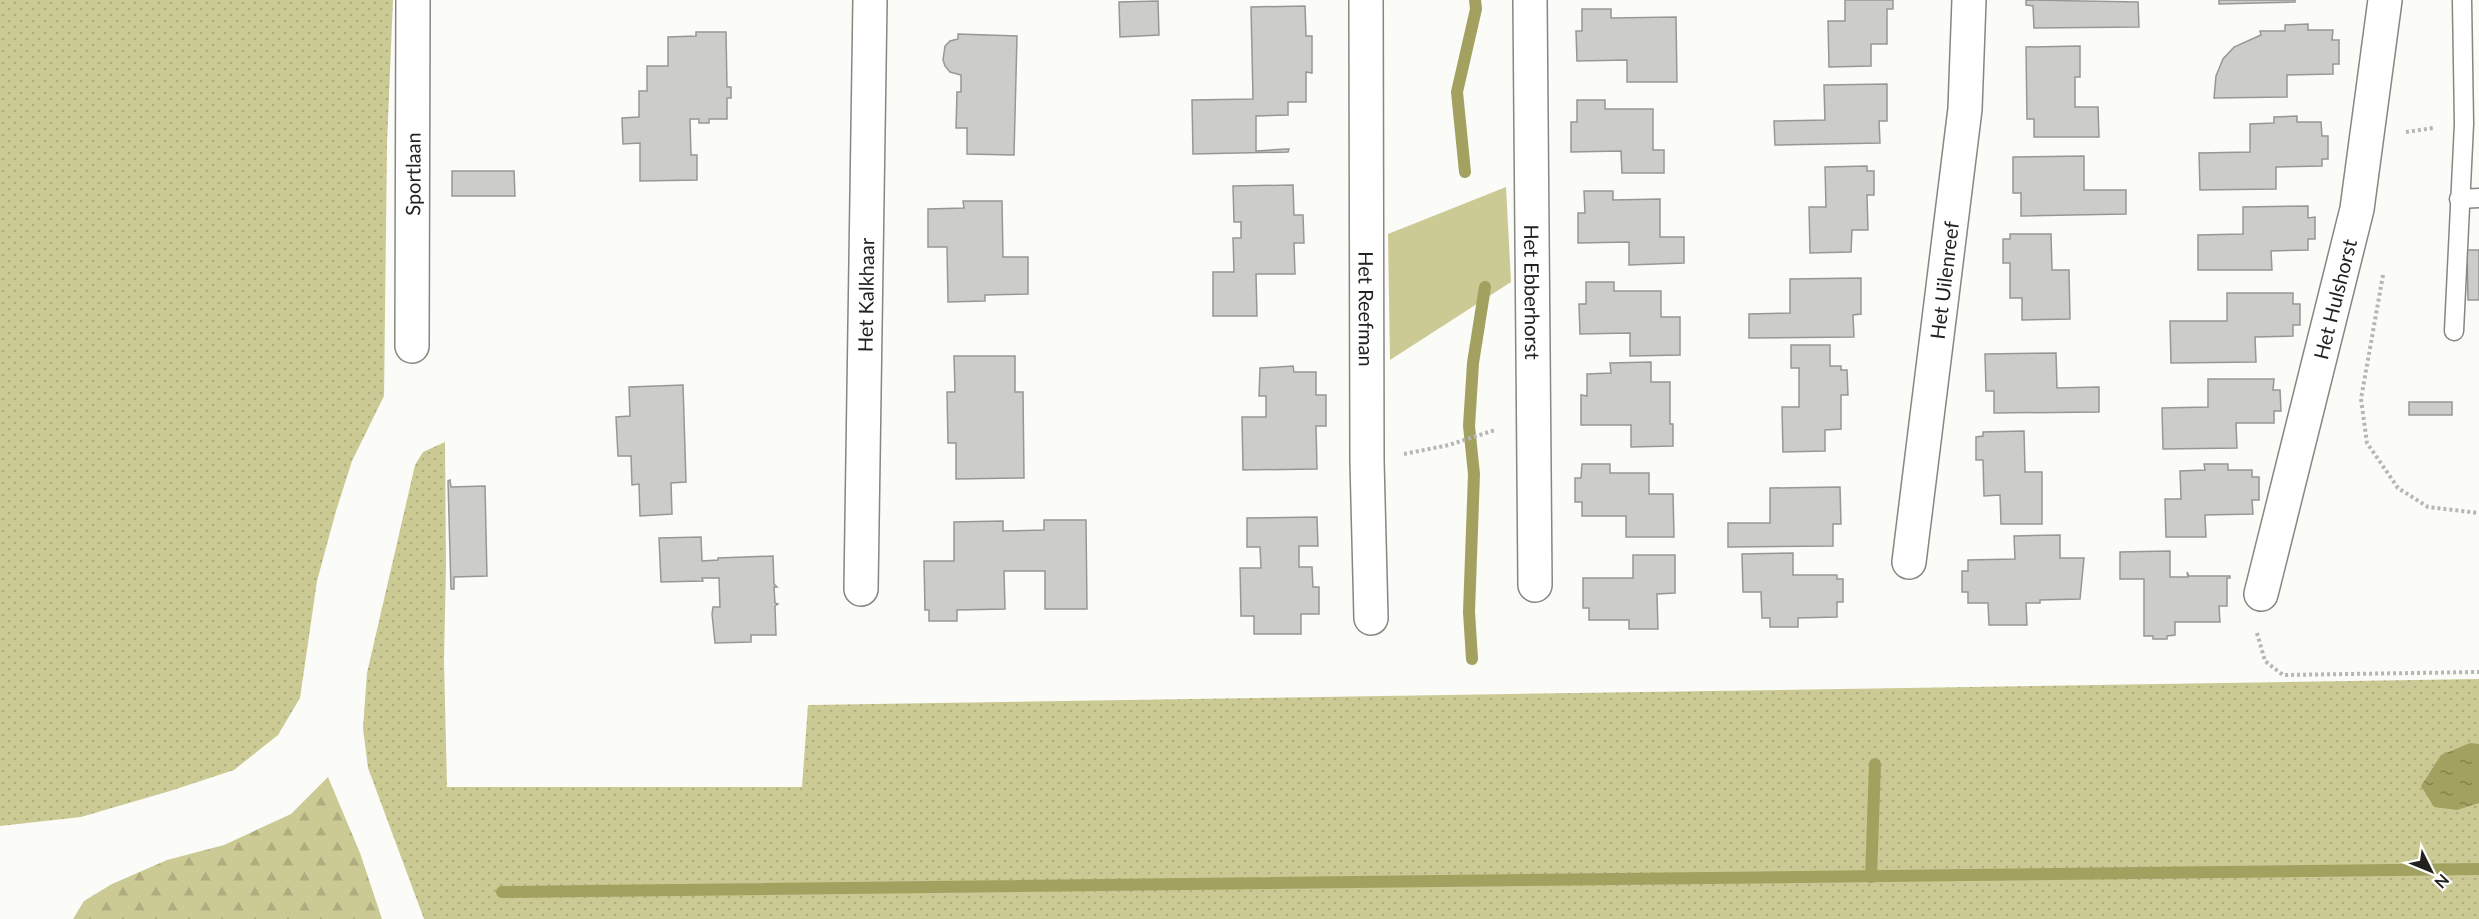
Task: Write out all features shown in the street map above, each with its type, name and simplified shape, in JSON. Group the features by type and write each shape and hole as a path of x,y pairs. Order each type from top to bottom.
{"street":[{"name":"Sportlaan","path":"412,346 413,0"},
{"name":"Het Kalkhaar","path":"861,589 870,0"},
{"name":"Het Reefman","path":"1366,0 1367,461 1371,618"},
{"name":"Het Ebberhorst","path":"1530,0 1535,585"},
{"name":"Het Uilenreef","path":"1909,562 1965,108 1969,0"},
{"name":"Het Hulshorst","path":"2261,594 2358,209 2385,0"}],"lane":[{"path":"2454,331 2464,124 2462,0"},
{"path":"2459,199 2479,198"}],"path":[{"path":"2405,142 2406,130 2464,124"},
{"path":"2384,271 2361,399 2367,443 2398,488 2428,507 2479,513"},
{"path":"1449,445 1488,433"},
{"path":"2261,594 2256,631 2265,661 2283,675 2479,672"}],"green space":[{"path":"0,0 393,0 387,143 384,396 352,461 336,511 317,581 300,698 278,735 234,770 81,817 0,826"},
{"path":"1506,187 1511,282 1390,360 1388,234"},
{"path":"445,442 444,660 447,787 802,787 808,705 2479,679 2479,919 424,919 368,768 363,728 367,673 415,465 423,452"},
{"path":"328,777 360,853 382,919 73,919 84,901 112,884 167,860 224,845 291,814"}],"water":[{"path":"2470,743 2479,744 2479,803 2457,810 2434,807 2421,786 2441,755"}],"building":[{"path":"1845,0 1893,0 1893,9 1887,9 1887,44 1871,44 1871,66 1829,67 1828,21 1845,21"},
{"path":"2026,0 2138,2 2139,27 2034,28 2033,6 2026,5"},
{"path":"2219,0 2295,0 2295,2 2219,4"},
{"path":"1158,1 1159,35 1120,37 1119,2"},
{"path":"1305,6 1306,36 1312,36 1312,73 1306,72 1306,102 1288,102 1288,115 1256,116 1256,151 1289,149 1288,152 1193,154 1192,100 1253,99 1251,7"},
{"path":"1582,9 1611,9 1611,18 1676,17 1677,82 1627,82 1627,60 1577,61 1576,31 1582,31"},
{"path":"2308,24 2308,30 2333,30 2332,40 2339,40 2339,64 2333,64 2333,74 2287,75 2287,97 2214,98 2216,76 2223,59 2234,47 2261,35 2260,31 2285,31 2285,25"},
{"path":"696,32 726,32 727,87 731,87 731,98 727,98 727,119 709,119 709,123 699,123 699,119 690,119 691,155 697,155 697,180 640,181 640,143 623,144 622,118 639,117 639,91 647,91 647,66 668,66 668,37 696,36"},
{"path":"958,34 1017,36 1014,155 967,154 967,128 956,128 957,92 961,92 961,75 950,72 943,60 945,46 950,41 958,39"},
{"path":"2080,46 2080,77 2075,77 2075,107 2098,107 2099,137 2034,137 2034,119 2027,119 2026,47"},
{"path":"1887,84 1887,121 1879,121 1880,143 1775,145 1774,121 1825,120 1824,85"},
{"path":"1577,100 1605,100 1605,109 1653,109 1653,150 1664,150 1664,173 1622,173 1621,151 1571,152 1571,122 1577,122"},
{"path":"2297,116 2297,122 2321,122 2322,136 2328,136 2328,159 2322,159 2322,166 2276,167 2276,189 2200,190 2199,153 2250,152 2250,124 2274,123 2274,117"},
{"path":"2084,156 2084,190 2126,190 2126,214 2021,216 2021,193 2013,193 2013,157"},
{"path":"1867,166 1867,171 1874,171 1874,195 1867,195 1868,230 1852,230 1851,252 1810,253 1809,207 1826,207 1825,167"},
{"path":"452,171 514,171 515,196 452,196"},
{"path":"1293,185 1294,215 1303,215 1304,243 1294,243 1295,274 1256,274 1257,316 1213,316 1213,272 1234,272 1233,238 1241,238 1241,222 1234,222 1233,186"},
{"path":"1584,191 1613,191 1613,200 1660,199 1660,237 1684,237 1684,263 1629,265 1629,242 1578,243 1578,213 1585,213"},
{"path":"963,201 1002,201 1003,257 1028,257 1028,294 985,295 985,301 948,302 947,247 928,247 928,209 964,208"},
{"path":"2308,206 2308,218 2315,217 2315,239 2308,239 2308,250 2271,251 2272,270 2198,270 2198,235 2243,234 2243,207"},
{"path":"2010,234 2051,234 2052,270 2069,270 2070,319 2022,320 2022,298 2010,298 2010,263 2003,263 2003,239 2010,239"},
{"path":"2467,250 2479,250 2479,300 2468,300"},
{"path":"1861,278 1861,314 1853,315 1854,337 1749,338 1749,314 1790,313 1790,279"},
{"path":"1586,282 1614,282 1614,291 1661,291 1661,317 1680,317 1680,355 1630,356 1630,333 1580,334 1579,304 1586,304"},
{"path":"2227,293 2293,293 2293,304 2300,304 2300,325 2293,325 2293,336 2255,337 2256,362 2171,363 2170,321 2227,321"},
{"path":"1791,345 1830,345 1830,366 1841,366 1841,370 1847,370 1848,395 1841,395 1841,429 1825,430 1825,451 1783,452 1782,407 1799,407 1799,368 1791,368"},
{"path":"2056,353 2057,388 2099,387 2099,412 1994,413 1994,391 1986,391 1985,354"},
{"path":"954,356 1015,356 1015,392 1023,392 1024,478 956,479 956,443 948,443 947,392 955,392"},
{"path":"1651,362 1651,382 1670,382 1670,424 1673,424 1673,446 1631,447 1631,425 1581,425 1581,395 1587,396 1587,374 1611,373 1610,363"},
{"path":"1293,366 1294,372 1316,372 1316,395 1326,395 1326,426 1316,426 1317,469 1243,470 1242,417 1266,417 1266,396 1259,396 1260,368"},
{"path":"2208,379 2274,379 2273,390 2280,390 2281,411 2274,411 2274,423 2236,423 2237,448 2163,449 2162,408 2208,407"},
{"path":"683,385 686,482 671,483 672,514 640,516 639,484 632,485 631,456 618,456 616,417 630,416 629,387"},
{"path":"2409,402 2452,402 2452,415 2409,415"},
{"path":"2024,431 2025,472 2042,472 2042,524 2001,524 2000,495 1984,496 1983,460 1976,460 1976,437 1983,436 1983,432"},
{"path":"1582,464 1610,464 1610,473 1649,473 1649,494 1673,494 1674,537 1626,537 1626,516 1582,516 1582,502 1575,502 1575,478 1581,478"},
{"path":"2204,464 2228,464 2228,470 2252,470 2252,477 2259,477 2259,500 2252,500 2253,514 2205,515 2206,537 2166,537 2165,499 2181,499 2180,471 2205,470"},
{"path":"450,480 451,487 485,486 487,576 454,577 454,589 451,589 448,481"},
{"path":"1840,487 1841,524 1833,524 1833,546 1728,547 1728,523 1770,523 1770,488"},
{"path":"1317,517 1318,546 1299,546 1299,567 1312,567 1313,587 1319,587 1319,614 1301,614 1301,634 1254,634 1254,616 1241,616 1240,568 1261,568 1260,547 1247,547 1247,518"},
{"path":"1044,520 1086,520 1087,609 1045,609 1045,571 1004,571 1005,609 957,610 957,621 929,621 929,610 925,610 924,561 954,561 954,522 1003,521 1003,531 1044,530"},
{"path":"2060,535 2060,558 2084,558 2080,599 2040,600 2040,603 2026,603 2027,625 1989,625 1988,603 1968,603 1968,592 1962,592 1962,571 1968,571 1968,560 2015,559 2014,536"},
{"path":"701,537 702,561 718,560 718,558 773,556 774,584 777,587 774,587 775,603 778,604 775,606 776,635 751,635 751,642 715,643 712,614 713,607 720,607 719,578 702,578 703,581 661,582 659,538"},
{"path":"2170,551 2170,577 2188,577 2187,572 2189,576 2230,576 2227,578 2227,606 2219,606 2220,622 2175,622 2175,635 2167,636 2167,639 2153,639 2153,636 2144,636 2144,579 2120,579 2120,552"},
{"path":"1793,553 1793,575 1837,575 1837,579 1843,579 1843,602 1837,602 1837,617 1798,618 1798,627 1770,627 1770,618 1762,618 1761,592 1743,592 1742,554"},
{"path":"1633,555 1675,555 1675,593 1657,594 1658,629 1629,629 1629,620 1589,620 1589,608 1583,608 1583,578 1633,578"}],"waterway":[{"path":"1465,172 1457,92 1476,9 1475,0"},
{"path":"1472,659 1469,612 1474,474 1469,426 1473,363 1485,287"},
{"path":"1871,877 1875,764"},
{"path":"502,892 2479,869"}]}
